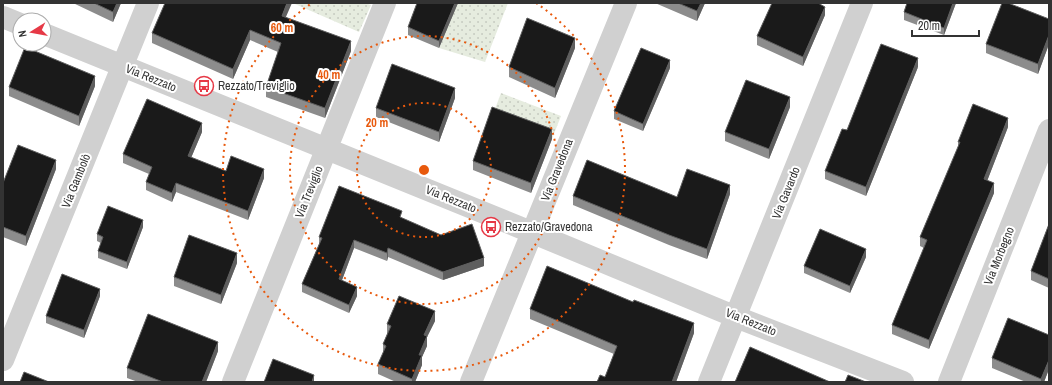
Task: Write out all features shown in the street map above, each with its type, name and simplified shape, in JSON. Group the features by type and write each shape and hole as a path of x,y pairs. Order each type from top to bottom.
{"street":[{"name":"Via Gambolò","path":"3,360 148,3"},
{"name":"Via Treviglio","path":"233,382 385,3"},
{"name":"Via Gravedona","path":"471,382 531,232 626,3"},
{"name":"Via Gavardo","path":"709,382 862,3"},
{"name":"Via Rezzato","path":"52,37 736,317 903,382"},
{"name":"Via Morbegno","path":"949,382 1049,130"}],"shaded area":[{"path":"365,3 371,5 359,32 295,4"},
{"path":"457,3 508,3 485,62 439,48"},
{"path":"501,93 561,116 552,139 492,117"}],"building":[{"path":"94,3 117,3 113,12"},
{"path":"165,3 287,3 282,16 351,41 325,108 266,87 281,43 250,30 233,69 152,33"},
{"path":"417,3 455,3 439,41 408,27"},
{"path":"678,3 701,3 697,11"},
{"path":"772,3 818,3 825,7 803,57 757,36"},
{"path":"907,3 953,3 944,28 904,12"},
{"path":"1002,3 1008,3 1049,19 1049,35 1038,64 986,44"},
{"path":"527,18 575,38 555,88 509,67"},
{"path":"881,44 918,58 866,187 825,171 842,129 847,130"},
{"path":"641,48 670,60 643,124 614,111"},
{"path":"23,52 37,52 95,76 79,116 9,87"},
{"path":"392,64 455,88 439,132 376,108"},
{"path":"746,80 790,97 769,149 725,132"},
{"path":"147,99 202,123 188,156 226,171 231,156 264,169 248,211 176,183 172,193 146,182 152,167 123,154"},
{"path":"973,104 1008,118 984,179 994,183 929,340 892,325 927,240 920,237 960,142 958,142"},
{"path":"492,107 552,129 531,183 473,161"},
{"path":"18,145 56,160 26,236 3,227 3,183"},
{"path":"587,160 677,197 687,169 730,185 707,249 573,196"},
{"path":"339,186 402,211 400,217 441,235 472,224 484,258 443,272 388,248 387,253 354,240 339,279 357,287 349,305 302,284 322,238 319,237"},
{"path":"108,206 143,220 127,262 98,251 103,237 97,234"},
{"path":"1049,224 1049,279 1031,271"},
{"path":"820,229 866,249 850,286 804,266"},
{"path":"189,235 237,253 221,295 174,277"},
{"path":"547,266 633,302 634,300 694,323 672,382 597,382 600,375 605,377 617,346 530,309"},
{"path":"62,274 100,289 84,330 46,316"},
{"path":"399,296 435,311 424,335 427,336 419,355 422,355 412,379 378,364 386,346 383,344 391,326 387,324"},
{"path":"148,314 218,342 202,382 163,382 127,368"},
{"path":"1008,318 1049,335 1049,360 1041,379 992,358"},
{"path":"750,347 830,382 735,382"},
{"path":"273,359 314,375 312,382 264,382"},
{"path":"24,372 49,382 20,382"},
{"path":"848,375 866,382 845,382"}],"place":[{"name":"Rezzato/Treviglio","path":"204,86"},
{"name":"Rezzato/Gravedona","path":"491,227"}]}
